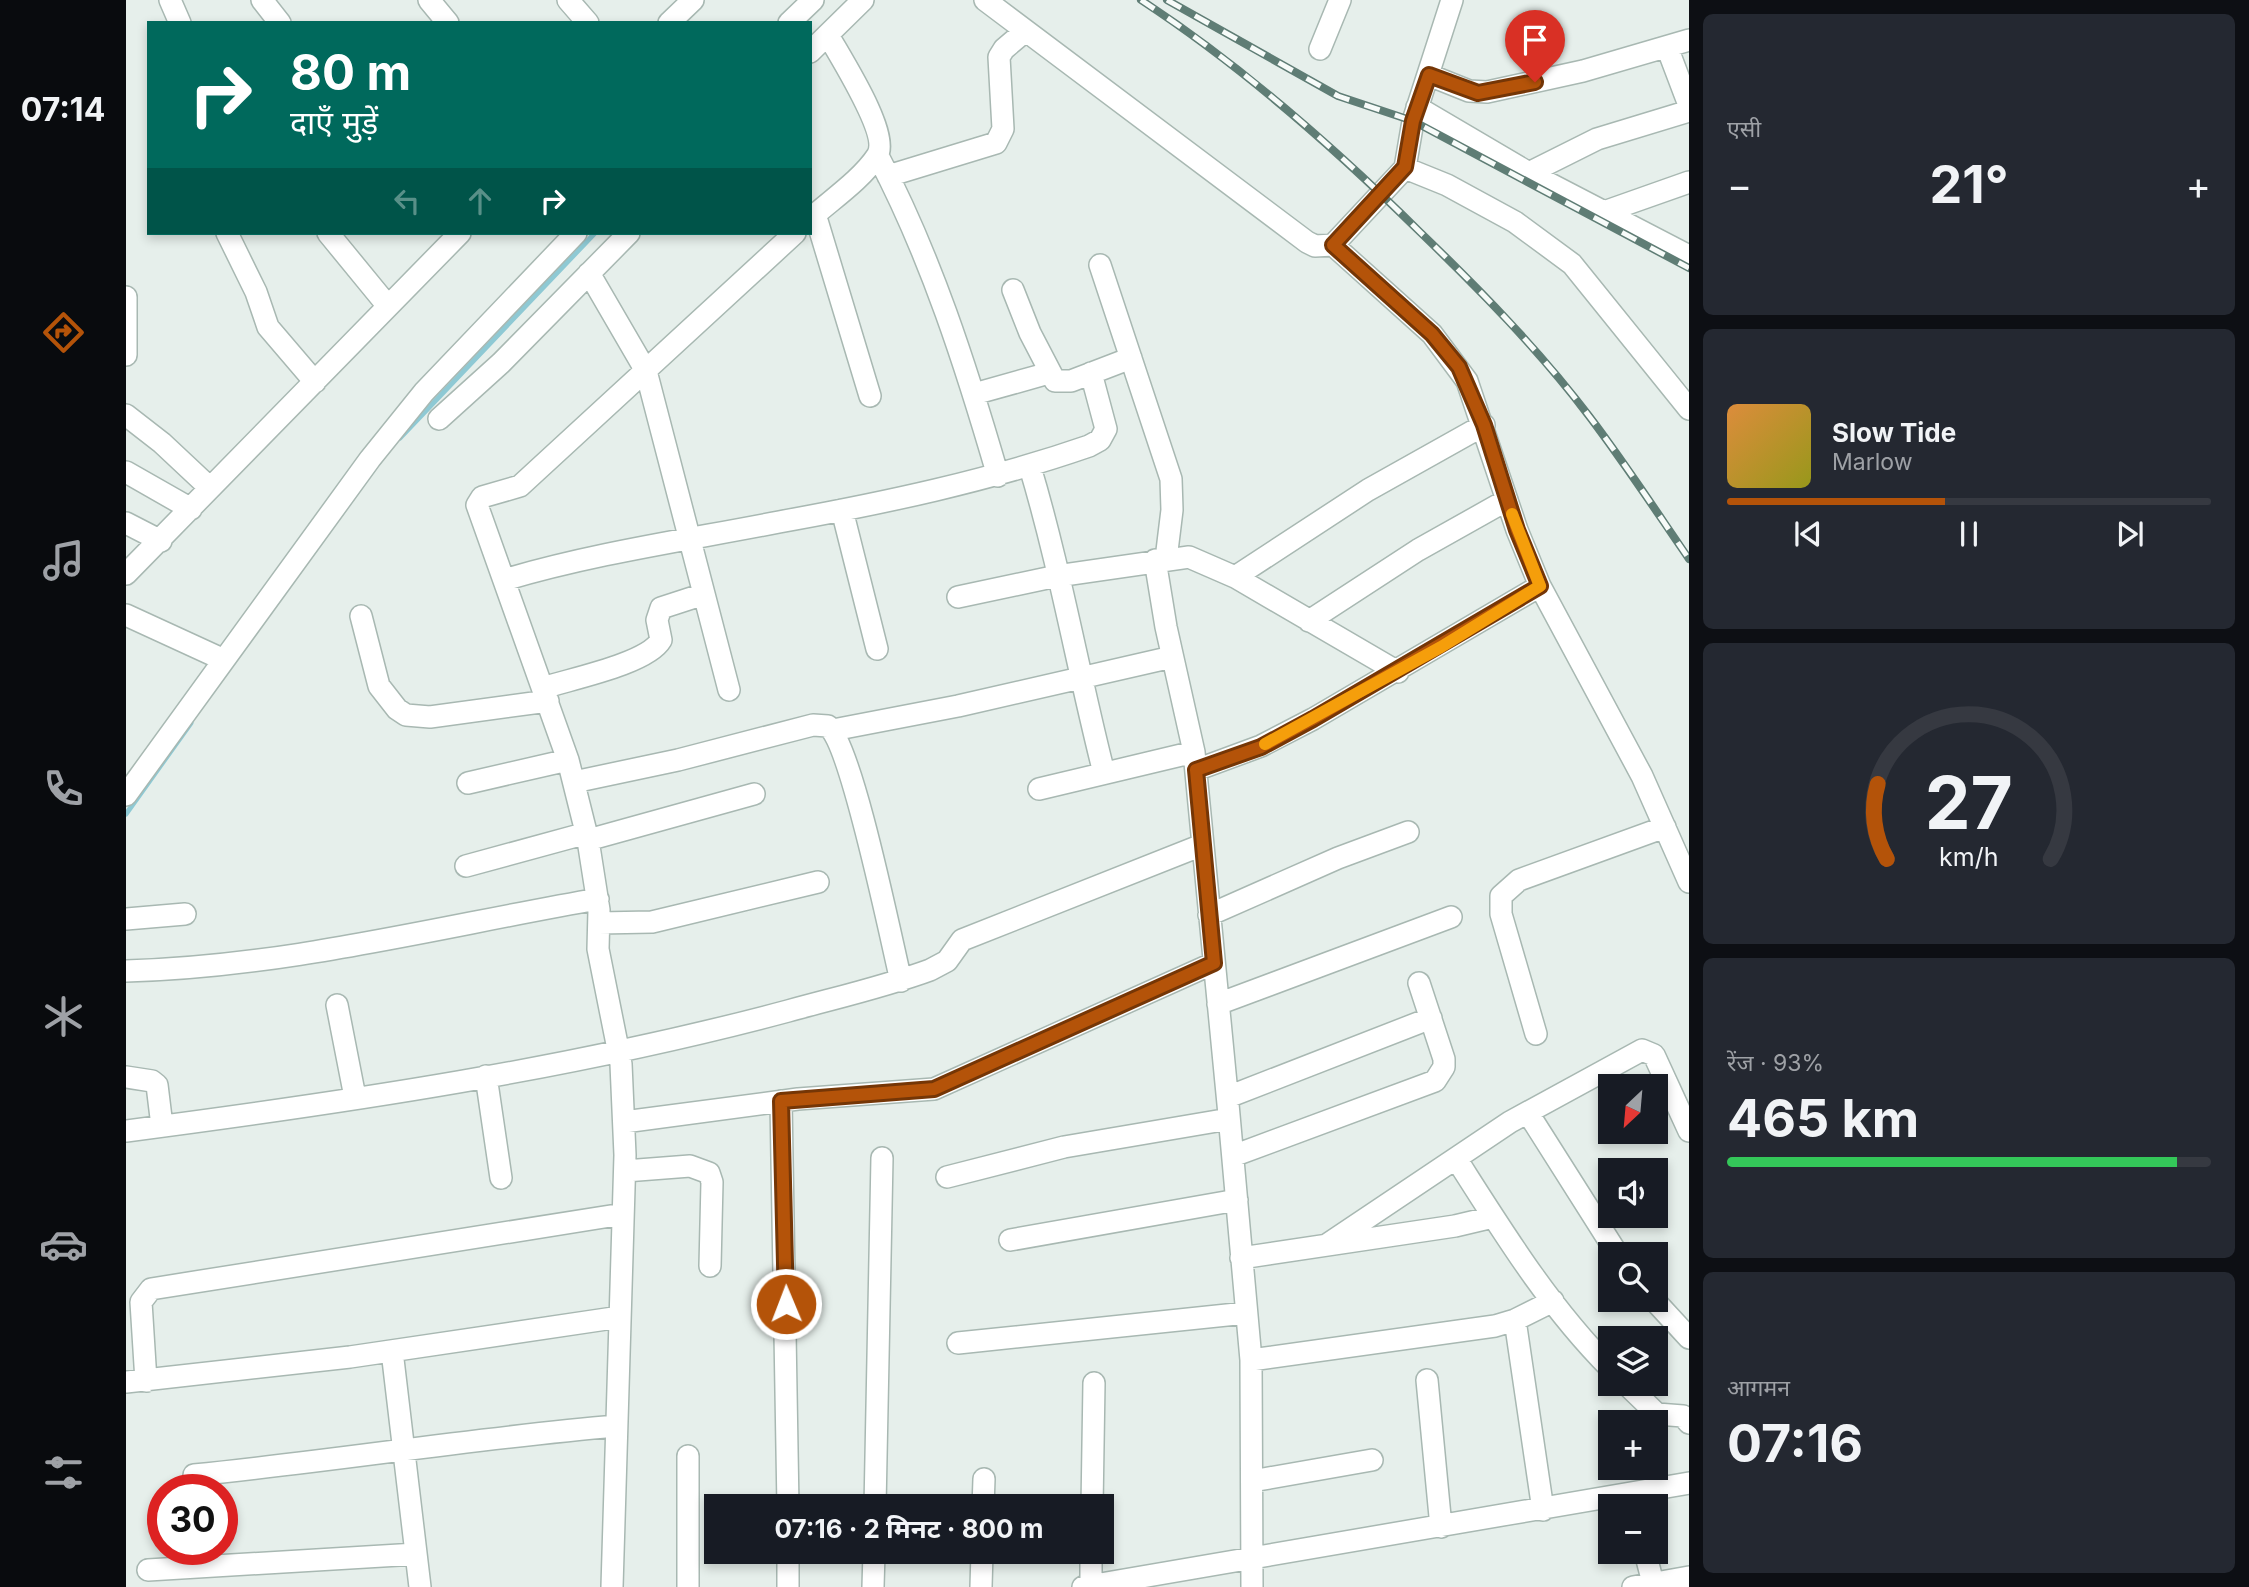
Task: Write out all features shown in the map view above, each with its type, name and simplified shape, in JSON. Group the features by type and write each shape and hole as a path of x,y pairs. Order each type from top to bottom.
{"street":[{"path":"170,0 179,21"},
{"path":"262,0 278,21"},
{"path":"429,0 446,21"},
{"path":"568,0 586,21"},
{"path":"671,21 693,0"},
{"path":"791,21 813,0"},
{"path":"812,50 863,0"},
{"path":"985,0 1024,32 1315,246 1333,245 1405,167 1417,107 1452,0"},
{"path":"1320,49 1340,0"},
{"path":"888,176 996,143 1003,129 999,57 1004,49 1024,32"},
{"path":"828,35 881,138 878,156 927,261 974,394 998,476"},
{"path":"1429,75 1469,91 1486,92 1583,71 1689,40"},
{"path":"1667,47 1689,105"},
{"path":"1417,107 1529,173 1689,256"},
{"path":"1529,173 1597,139 1689,111"},
{"path":"870,396 813,217 878,156"},
{"path":"1405,167 1447,185 1515,222 1572,264 1636,339 1689,409"},
{"path":"1604,212 1689,182"},
{"path":"228,235 256,292 268,327 315,382"},
{"path":"330,235 387,305"},
{"path":"126,573 161,541 455,235"},
{"path":"126,795 370,459 424,392 574,235"},
{"path":"439,419 501,363 627,235"},
{"path":"612,1587 625,1171 619,1053 598,950 597,899 587,836 574,782 479,513 478,501 482,496 520,486 793,235"},
{"path":"1333,245 1432,334 1446,349 1467,381 1507,500 1540,586 1642,776 1689,882"},
{"path":"1100,265 1171,479 1172,510 1160,560 1172,657 1195,761 1228,1097 1251,1360 1252,1587"},
{"path":"589,273 646,370 729,690"},
{"path":"1013,290 1049,373 1062,383 1131,358"},
{"path":"126,298 126,355"},
{"path":"974,394 1049,373"},
{"path":"504,580 587,557 842,510 1030,467 1088,446 1105,435 1091,373"},
{"path":"126,415 162,443 210,488"},
{"path":"1235,577 1368,490 1484,425"},
{"path":"1030,467 1046,520 1079,678 1104,773"},
{"path":"126,472 191,509"},
{"path":"1309,621 1418,550 1507,500"},
{"path":"842,510 877,649"},
{"path":"126,523 161,541"},
{"path":"958,597 1057,576 1189,557 1235,577 1398,672"},
{"path":"1039,789 1104,773 1195,761 1261,747 1398,672 1540,586"},
{"path":"361,616 379,686 397,709 406,715 430,717 545,694 635,659 650,651 661,640 657,620 661,608 704,594"},
{"path":"126,615 224,660"},
{"path":"574,782 678,760 813,725 821,724 833,730 1172,657"},
{"path":"833,730 860,810 901,981"},
{"path":"468,783 568,760"},
{"path":"467,866 754,794"},
{"path":"1536,1034 1501,914 1501,896 1519,880 1665,827"},
{"path":"1209,915 1338,858 1408,832"},
{"path":"126,1131 355,1097 619,1053 901,981 943,964 962,940 1202,845"},
{"path":"598,923 661,920 818,883"},
{"path":"126,971 197,969 368,942 597,899"},
{"path":"126,919 185,914"},
{"path":"1218,1004 1451,917"},
{"path":"624,1122 781,1101 934,1089 1214,963"},
{"path":"1233,1156 1435,1081 1444,1067 1444,1059 1419,983"},
{"path":"337,1005 355,1097"},
{"path":"1228,1097 1431,1018"},
{"path":"1328,1244 1528,1113 1642,1050 1654,1055 1689,1131"},
{"path":"486,1076 501,1178"},
{"path":"126,1077 143,1078 156,1085 162,1126"},
{"path":"781,1101 788,1494"},
{"path":"1528,1113 1610,1242"},
{"path":"947,1177 1064,1147 1229,1119"},
{"path":"875,1494 882,1157"},
{"path":"1457,1160 1493,1217 1553,1301 1598,1356"},
{"path":"625,1171 690,1166 709,1173 712,1182 710,1266"},
{"path":"1010,1240 1237,1200"},
{"path":"620,1317 392,1351 136,1381 141,1302 151,1289 623,1214"},
{"path":"1241,1258 1455,1226 1493,1217"},
{"path":"1251,1360 1380,1344 1515,1320 1553,1301"},
{"path":"1665,1312 1689,1338"},
{"path":"958,1343 1246,1313"},
{"path":"1515,1320 1543,1510"},
{"path":"392,1351 420,1587"},
{"path":"1427,1380 1441,1527"},
{"path":"1092,1494 1094,1383"},
{"path":"1638,1396 1657,1414 1683,1416 1689,1423"},
{"path":"204,1474 316,1463 403,1448 616,1426"},
{"path":"688,1457 688,1587"},
{"path":"1252,1481 1372,1460"},
{"path":"983,1494 984,1479"},
{"path":"1653,1494 1689,1483"},
{"path":"1090,1564 1087,1586 1543,1510 1598,1504"},
{"path":"148,1570 416,1555"},
{"path":"788,1564 788,1587"},
{"path":"873,1587 874,1564"},
{"path":"981,1587 982,1564"},
{"path":"1644,1564 1643,1585 1689,1577"}],"waterway":[{"path":"400,438 593,235"},
{"path":"126,814 191,723"}],"railway":[{"path":"1141,0 1179,25 1287,109 1388,201 1487,299 1550,368 1589,416 1689,559"},
{"path":"1167,0 1338,96 1413,121 1689,268"}],"slow traffic":[{"path":"1265,744 1441,647 1540,586 1512,514"}],"route":[{"path":"786,1304 781,1101 842,1094 934,1089 1214,963 1196,770 1261,747 1441,647 1540,586 1517,530 1484,425 1459,367 1432,334 1333,245 1405,167 1413,121 1429,75 1478,93 1535,82"}]}
